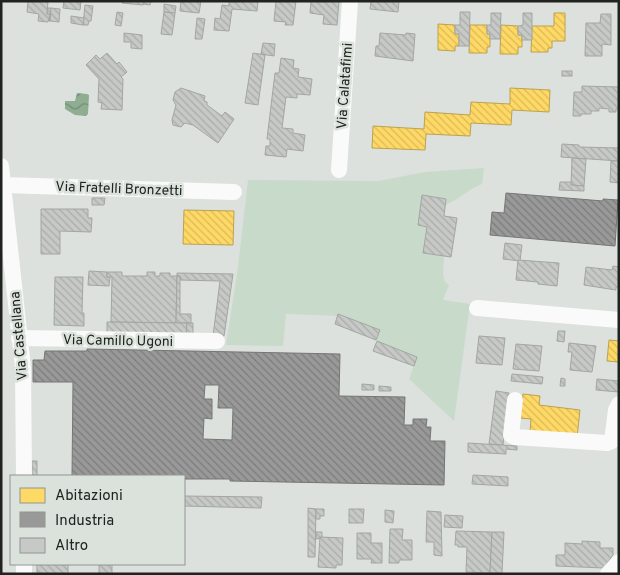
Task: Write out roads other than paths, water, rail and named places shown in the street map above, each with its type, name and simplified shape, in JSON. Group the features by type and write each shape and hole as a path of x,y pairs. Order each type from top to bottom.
{"street":[{"name":"Via Calatafimi","path":"339,170 350,1"},
{"name":"Via Castellana","path":"1,166 23,368 24,475"},
{"name":"Via Fratelli Bronzetti","path":"3,184 234,192"},
{"path":"477,308 619,320"},
{"name":"Via Camillo Ugoni","path":"19,338 217,341"},
{"path":"514,400 511,435 515,437 607,443 612,441 616,410 619,404"},
{"path":"608,574 619,562"}],"water":[{"path":"77,93 89,95 88,114 86,116 75,115 65,109 65,101 75,101"}]}
